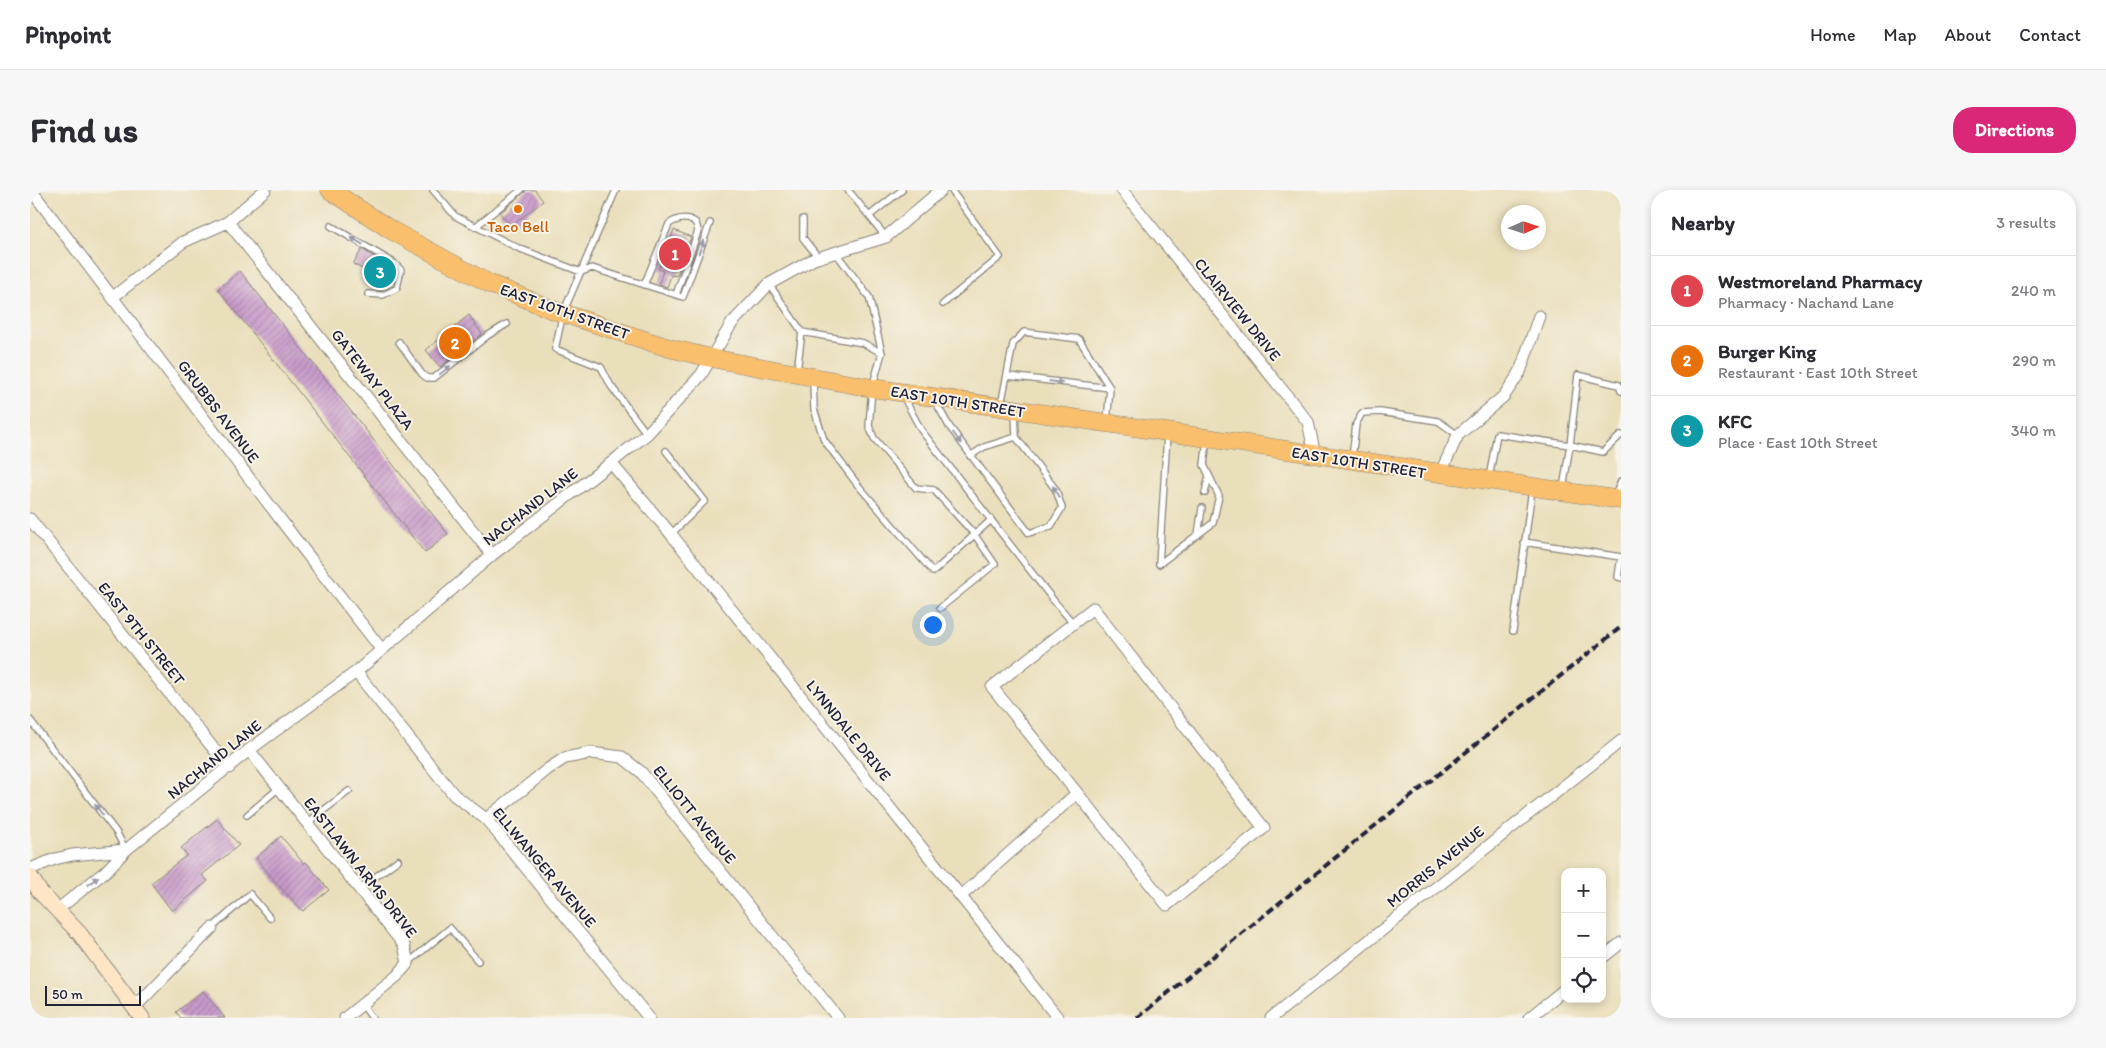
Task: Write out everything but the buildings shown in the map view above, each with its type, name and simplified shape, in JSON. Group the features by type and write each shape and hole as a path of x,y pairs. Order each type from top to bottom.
{"main road":[{"name":"EAST 10TH STREET","path":"330,190 391,230 488,283 563,313 669,348 711,358 872,388 1617,499"},
{"path":"30,876 40,892 80,934 138,1013"}],"street":[{"name":"GRUBBS AVENUE","path":"31,190 293,536 382,650"},
{"path":"113,298 183,242 228,222 265,190"},
{"name":"NACHAND LANE","path":"57,910 106,871 126,850 249,750 356,672 492,555 647,434 701,375 732,323 769,284 814,259 886,237 941,190"},
{"name":"CLAIRVIEW DRIVE","path":"1122,190 1308,422 1315,455"},
{"name":"GATEWAY PLAZA","path":"228,222 492,555"},
{"path":"1440,474 1458,435 1504,396 1520,372 1538,316"},
{"name":"LYNNDALE DRIVE","path":"611,463 671,534 1058,1018"},
{"name":"EAST 9TH STREET","path":"30,518 229,768"},
{"path":"1093,608 1264,828 1167,905 1076,794 992,686 1073,623 1093,608"},
{"name":"ELLWANGER AVENUE","path":"356,672 454,795 486,819 649,1018"},
{"name":"MORRIS AVENUE","path":"1271,1018 1621,741"},
{"name":"EASTLAWN ARMS DRIVE","path":"249,750 404,945 408,963 397,976 345,1018"},
{"name":"ELLIOTT AVENUE","path":"486,819 548,768 565,758 591,753 622,757 641,772 838,1018"},
{"path":"962,896 1076,794"},
{"path":"30,870 55,859 72,855 126,850"},
{"path":"138,1013 212,928"},
{"path":"1606,955 1621,943"},
{"path":"1529,1018 1561,992"}],"lane":[{"path":"433,190 455,216 524,251 582,272 592,268 683,298 710,223"},
{"path":"475,226 521,190"},
{"path":"616,190 563,313 555,350 601,366 612,386 647,434"},
{"path":"848,190 886,237"},
{"path":"869,216 902,190"},
{"path":"944,304 1000,256 950,190"},
{"path":"644,285 669,224 675,220 687,218 696,223 698,231 676,296"},
{"path":"803,219 803,238 815,253 814,259"},
{"path":"331,226 394,263 401,270 397,288 383,294 368,294"},
{"path":"836,253 869,297 882,353 872,388 869,426 874,438 916,488 934,490 974,534 995,564 940,608"},
{"path":"769,284 802,332 805,376 824,440 857,484 933,572 990,520"},
{"path":"399,342 422,374 427,378 434,378 487,336 507,324"},
{"path":"802,332 862,343 882,353"},
{"path":"932,397 970,456 1029,533 1051,526 1062,508 1056,490 1016,437 1008,408 1008,376 1013,344 1024,332 1079,339 1110,388 1107,423"},
{"path":"1563,491 1578,375 1619,386 1621,391"},
{"path":"1008,376 1110,388"},
{"path":"901,392 921,430 1073,623"},
{"path":"1351,460 1356,424 1362,413 1380,412 1438,422 1458,435"},
{"path":"1168,432 1159,564 1213,523 1219,496 1204,465 1208,438"},
{"path":"1488,481 1497,434 1603,452 1621,435"},
{"path":"970,456 984,447 1016,437"},
{"path":"666,450 705,501 671,534"},
{"path":"1205,492 1209,475"},
{"path":"1617,499 1621,481"},
{"path":"1513,631 1533,487"},
{"path":"1198,535 1202,508"},
{"path":"1524,542 1621,557 1618,577 1621,578"},
{"path":"30,720 116,832 126,850"},
{"path":"247,816 280,788"},
{"path":"307,823 349,791"},
{"path":"359,889 398,860"},
{"path":"212,928 250,894 270,918"},
{"path":"408,963 450,928 478,961"},
{"path":"362,1004 372,1018"}],"railway":[{"path":"1137,1018 1621,627"}],"place":[{"name":"Taco Bell","path":"518,209"},
{"name":"Westmoreland Pharmacy","path":"675,254"},
{"name":"KFC","path":"380,272"},
{"name":"Burger King","path":"455,343"}]}
